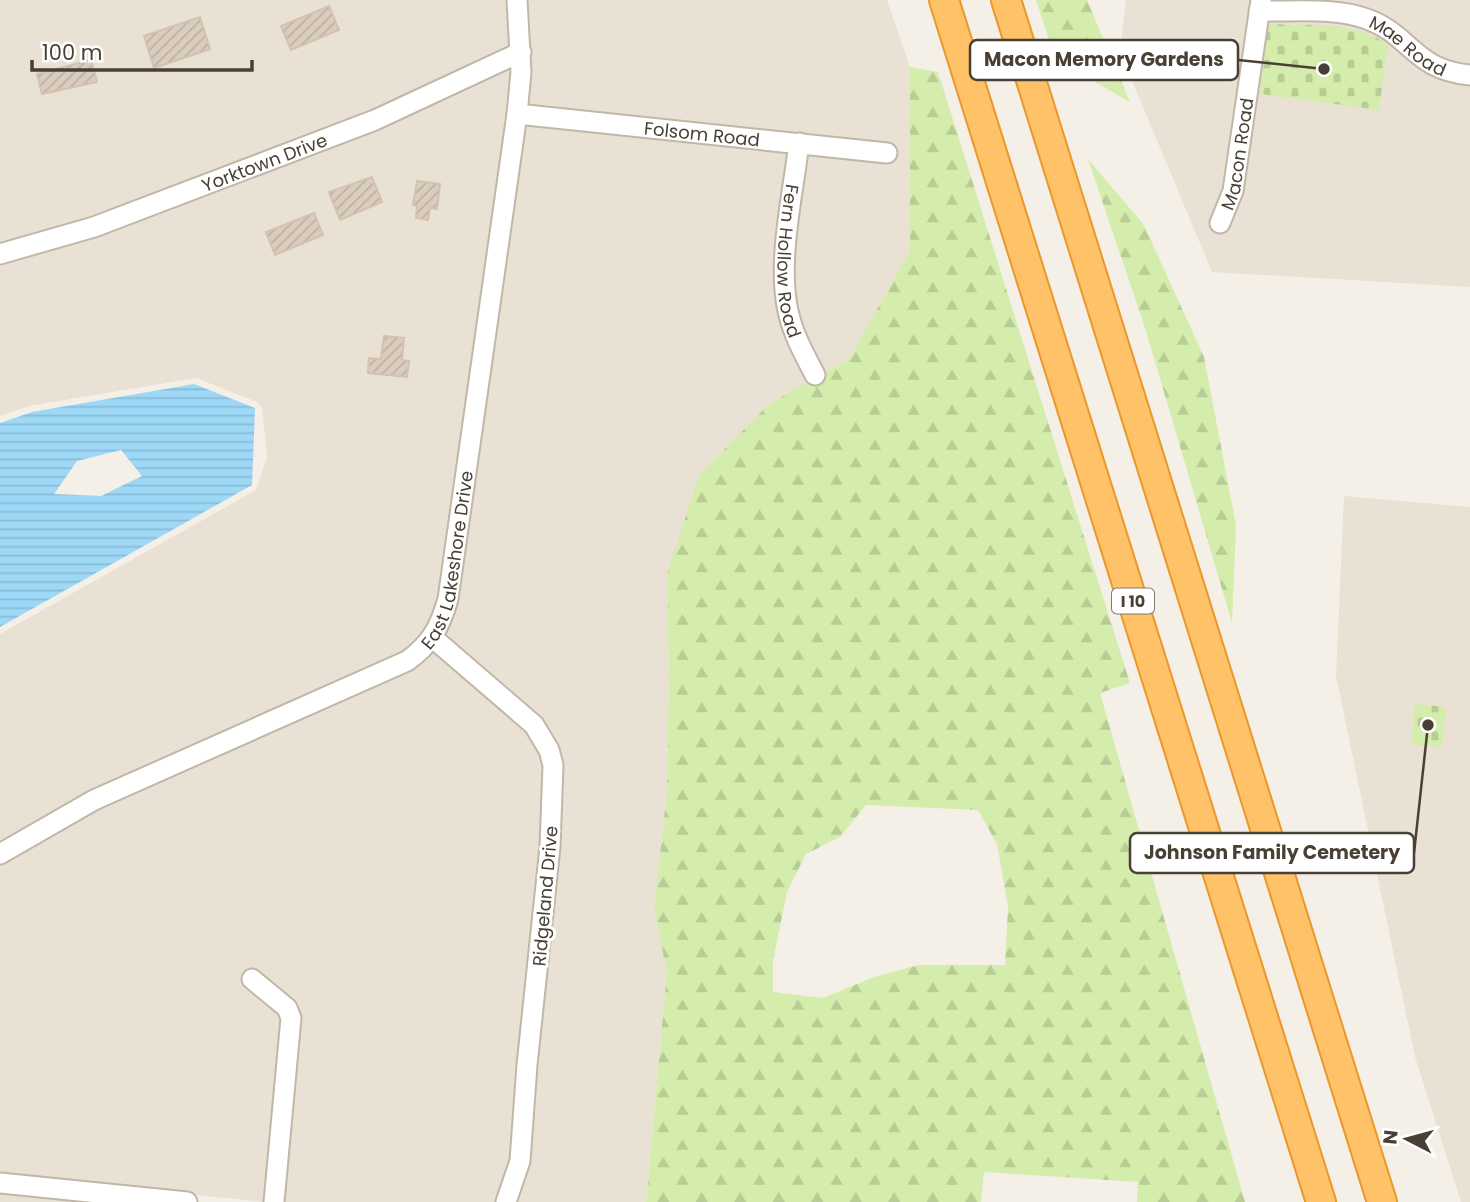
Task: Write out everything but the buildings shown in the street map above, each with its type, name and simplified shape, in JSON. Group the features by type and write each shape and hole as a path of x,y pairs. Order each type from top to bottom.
{"highway":[{"name":"I 10","path":"944,0 1321,1202"},
{"path":"1006,0 1382,1202"}],"street":[{"name":"East Lakeshore Drive","path":"0,854 94,800 407,661 424,649 433,638 448,599 517,114 521,52 517,0"},
{"name":"Mae Road","path":"1260,5 1365,18 1380,25 1431,66 1451,73 1470,75"},
{"name":"Macon Road","path":"1220,223 1233,191 1260,5"},
{"name":"Yorktown Drive","path":"0,254 49,242 107,222 388,116 521,52"},
{"name":"Folsom Road","path":"517,114 887,153"},
{"name":"Fern Hollow Road","path":"799,143 784,272 787,309 795,336 815,375"},
{"name":"Ridgeland Drive","path":"433,638 534,725 549,750 553,765 550,847 527,1065 520,1161 506,1202"},
{"path":"252,979 287,1008 291,1018 274,1202"},
{"path":"0,1183 187,1202"}],"shaded area":[{"path":"0,0 509,0 513,47 396,104 46,235 0,246"},
{"path":"526,0 887,0 910,67 910,251 848,360 823,373 803,334 795,308 793,272 807,152 894,161 896,147 527,108 532,56"},
{"path":"1126,0 1470,0 1470,287 1212,272 1120,52"},
{"path":"513,63 509,114 440,597 426,633 402,655 90,794 0,845 0,634 256,490 267,457 262,408 257,402 196,378 29,406 0,416 0,261 52,249 98,234 379,127"},
{"path":"525,123 790,150 776,271 809,381 770,403 667,574 667,790 654,910 667,972 646,1202 515,1202 529,1162 535,1066 559,848 561,763 492,678 444,636 457,600"},
{"path":"1344,496 1470,507 1470,1202 1461,1202 1415,1057 1336,676"},
{"path":"435,648 505,708 535,739 544,766 546,792 512,1160 497,1202 282,1202 299,1017 273,984 251,969 241,980 261,994 282,1019 265,1202 0,1176 0,864 98,807 411,668"},
{"path":"0,1191 113,1202 0,1202"}],"green space":[{"path":"1036,0 1087,0 1130,102 1055,59"},
{"path":"1268,24 1346,28 1361,31 1388,45 1379,110 1260,94"},
{"path":"910,67 938,72 1130,683 1100,693 1245,1202 1137,1202 1138,1182 984,1172 981,1202 646,1202 667,972 654,910 667,790 667,574 699,475 770,403 809,381 811,385 826,379 823,373 848,360 910,251","holes":["866,805 978,810 997,844 1008,907 1005,965 919,965 874,977 823,998 773,992 773,961 787,892 806,854 840,837"]},
{"path":"1088,159 1144,225 1204,357 1236,525 1232,623 1146,331"},
{"path":"1415,704 1446,707 1442,747 1411,744"}],"water":[{"path":"194,384 255,408 252,485 0,627 0,423 32,412","holes":["121,450 142,476 101,496 54,494 77,461"]}],"place":[{"name":"Macon Memory Gardens","path":"1324,69"},
{"name":"Johnson Family Cemetery","path":"1428,725"}]}
